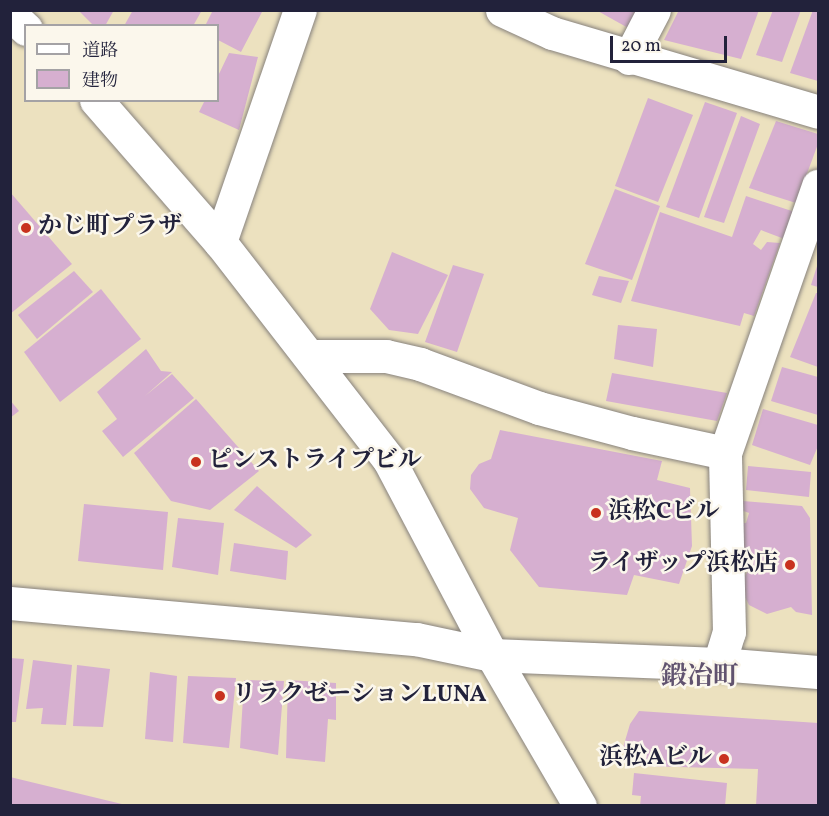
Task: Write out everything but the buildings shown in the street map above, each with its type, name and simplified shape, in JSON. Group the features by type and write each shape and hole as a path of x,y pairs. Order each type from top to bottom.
{"street":[{"path":"220,242 300,10"},
{"path":"502,10 552,33 629,58 819,112"},
{"path":"629,58 654,10"},
{"path":"10,14 24,27"},
{"path":"98,102 220,242 388,460 492,655 580,806"},
{"path":"719,664 729,632 725,453 819,186"},
{"path":"310,356 386,356 420,364 538,408 632,433 725,453"},
{"path":"10,603 416,639 492,655 719,664 819,672"}],"place":[{"name":"かじ町プラザ","path":"26,228"},
{"name":"ピンストライプビル","path":"196,462"},
{"name":"浜松Cビル","path":"596,513"},
{"name":"ライザップ浜松店","path":"790,565"},
{"name":"リラクゼーションLUNA","path":"220,696"},
{"name":"浜松Aビル","path":"724,759"}],"district":[{"name":"鍛冶町","path":"700,678"}]}
